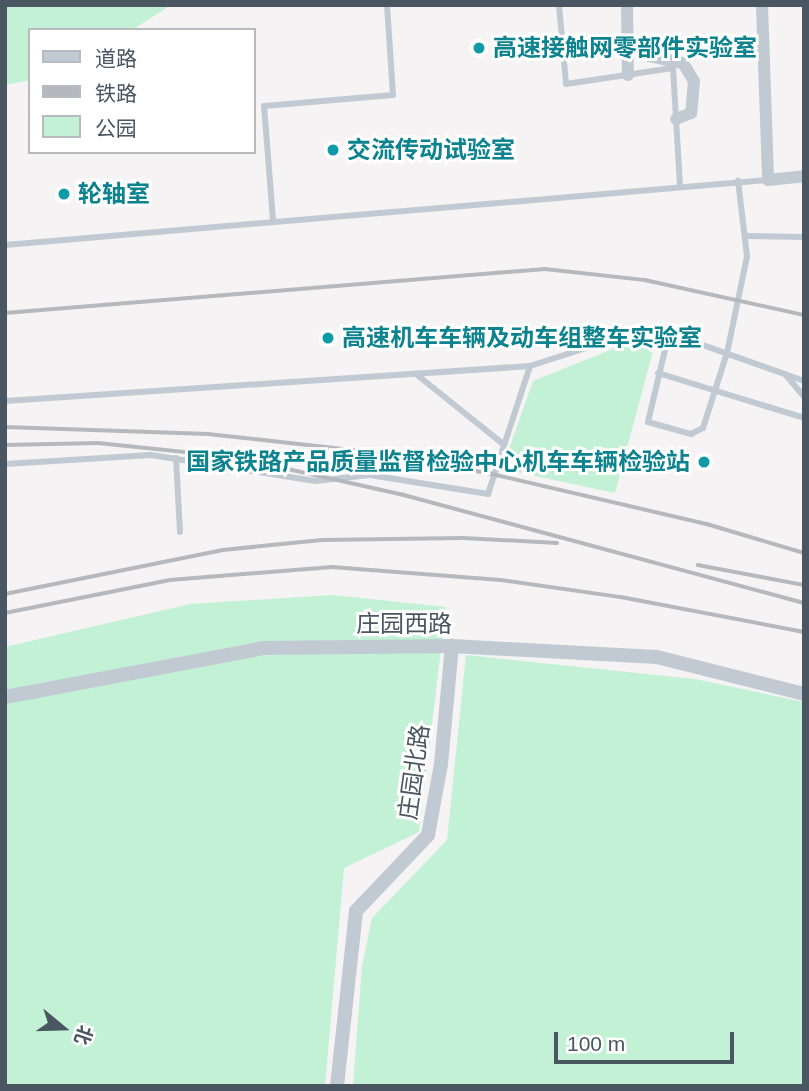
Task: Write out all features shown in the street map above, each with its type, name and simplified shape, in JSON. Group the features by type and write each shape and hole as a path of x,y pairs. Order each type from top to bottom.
{"street":[{"path":"627,5 628,75"},
{"path":"762,5 768,180 804,176"},
{"path":"649,56 683,63 694,80 691,113 676,119"},
{"name":"庄园西路","path":"5,697 264,648 452,646 657,657 804,694"},
{"name":"庄园北路","path":"337,1086 356,911 428,835 441,764 452,646"}],"lane":[{"path":"273,220 264,106 393,94 387,5"},
{"path":"559,5 566,84 673,68 680,185"},
{"path":"5,244 680,185 768,180"},
{"path":"669,333 648,422 691,434 703,428 715,391 727,353 747,257 738,181"},
{"path":"746,236 804,237"},
{"path":"5,401 530,366 642,330 669,333 804,381"},
{"path":"5,464 124,456 176,458 315,481 370,475 488,494 530,366"},
{"path":"659,373 804,418"},
{"path":"416,374 503,444"},
{"path":"785,374 804,397"},
{"path":"176,458 180,532"}],"green space":[{"path":"5,5 171,5 135,28 28,28 28,80 5,85"},
{"path":"645,336 651,340 653,351 615,493 502,469 533,381"},
{"path":"332,595 446,607 419,832 344,868 325,1086 5,1086 5,647 190,604"},
{"path":"466,655 695,679 804,702 804,1086 353,1086 362,966 372,918 447,840"}],"railway":[{"path":"5,313 545,269 645,280 804,315"},
{"path":"5,427 208,434 379,453 492,474 707,524 804,553"},
{"path":"5,445 98,443 234,457 404,495 804,603"},
{"path":"5,594 223,550 321,540 463,538 557,543"},
{"path":"698,565 804,585"},
{"path":"5,613 170,580 332,567 501,580 621,597 804,632"}],"place":[{"name":"高速接触网零部件实验室","path":"479,48"},
{"name":"交流传动试验室","path":"333,150"},
{"name":"轮轴室","path":"64,194"},
{"name":"高速机车车辆及动车组整车实验室","path":"328,338"},
{"name":"国家铁路产品质量监督检验中心机车车辆检验站","path":"704,462"}]}
